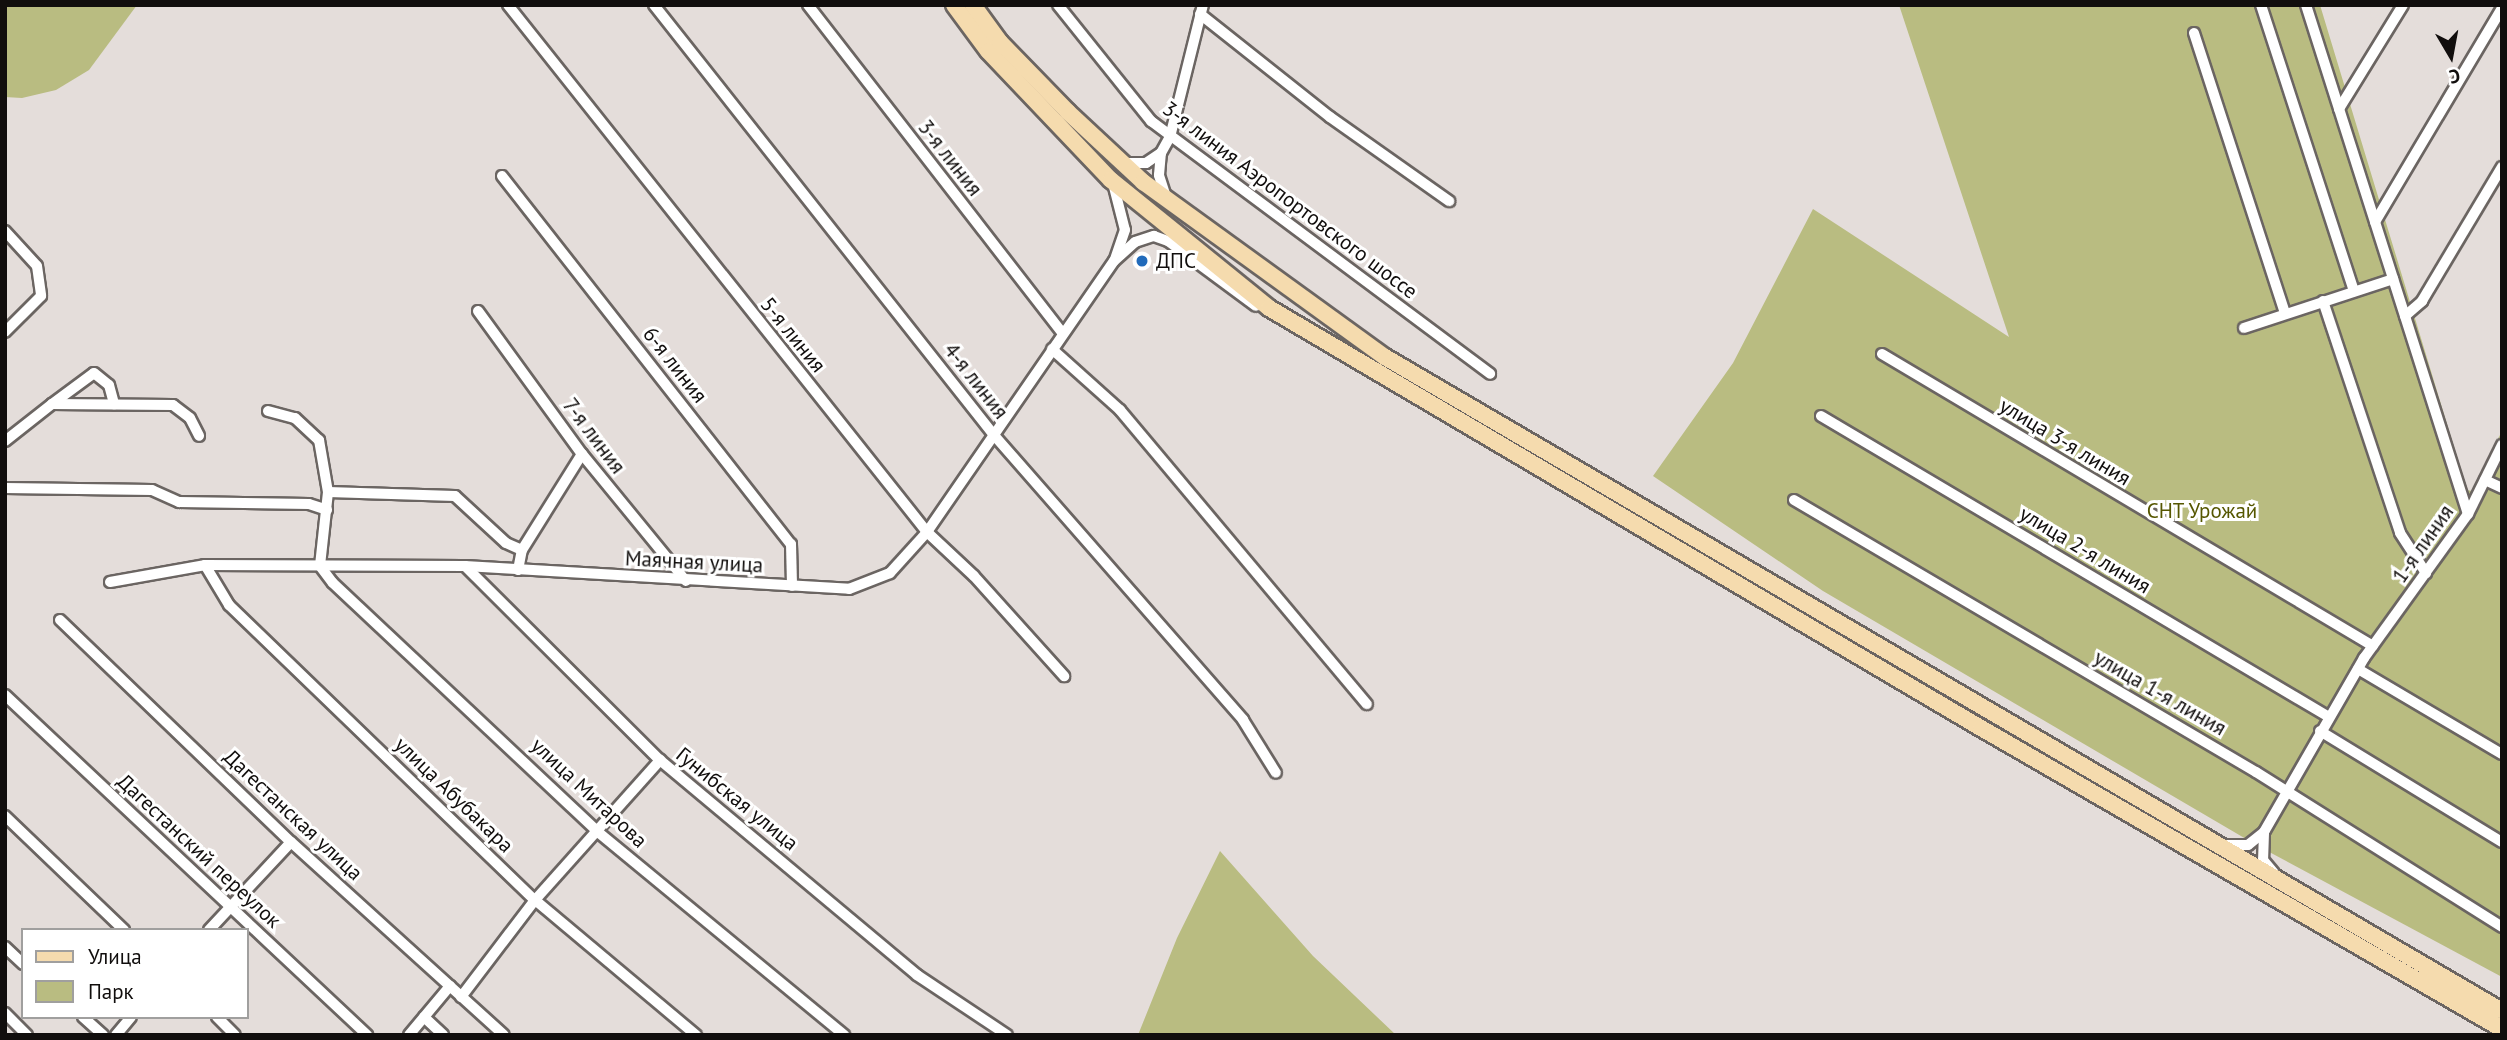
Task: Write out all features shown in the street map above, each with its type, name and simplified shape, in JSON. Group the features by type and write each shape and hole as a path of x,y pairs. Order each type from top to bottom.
{"main road":[{"path":"954,5 988,51 1111,180 1295,324 2502,1029"},
{"path":"973,5 1000,42 1122,163 1169,203 1385,357 2207,841 2502,1011"}],"street":[{"name":"5-я линия","path":"508,5 927,532 974,576 1063,676"},
{"name":"4-я линия","path":"654,5 993,434 1243,720 1276,773"},
{"name":"3-я линия","path":"808,5 1063,334"},
{"name":"3-я линия Аэропортовского шоссе","path":"1058,5 1151,121 1490,374"},
{"path":"2261,5 2354,291"},
{"path":"2339,109 2403,5"},
{"path":"2307,6 2468,514"},
{"path":"2375,222 2502,8"},
{"path":"1122,163 1146,163 1161,153 1170,137 1202,10 1330,117 1449,201"},
{"path":"2194,33 2285,313"},
{"path":"1161,153 1161,187 1169,203"},
{"path":"2404,316 2421,301 2502,167"},
{"name":"6-я линия","path":"502,176 791,544 792,586"},
{"path":"1111,180 1120,198 1125,230 1114,261"},
{"path":"5,231 37,266 41,296 5,332"},
{"path":"1114,261 1135,242 1154,236 1168,241 1254,305 1295,324"},
{"name":"Маячная улица","path":"110,582 205,565 465,566 849,589 871,584 890,573 927,532 1114,261"},
{"path":"2244,328 2393,279"},
{"path":"2323,301 2400,533 2426,573"},
{"name":"7-я линия","path":"478,311 582,454 686,581"},
{"path":"1052,349 1120,410 1367,704"},
{"name":"улица 3-я линия","path":"1882,354 2373,646"},
{"path":"5,441 94,373 109,385 114,404"},
{"path":"52,404 173,405 190,418 199,436"},
{"path":"268,411 295,418 316,433 327,492 320,566"},
{"name":"улица 2-я линия","path":"1821,416 2329,717"},
{"name":"1-я линия","path":"2264,832 2364,658 2468,514 2502,445"},
{"path":"518,570 522,550 582,454"},
{"path":"2485,480 2502,488"},
{"path":"5,488 152,490 179,502 309,504 327,510"},
{"path":"327,492 455,496 506,543 522,550"},
{"name":"улица 1-я линия","path":"1794,500 2256,772 2286,794 2502,927"},
{"name":"улица Абубакара","path":"205,565 229,605 535,900 696,1035"},
{"name":"улица Митарова","path":"320,566 598,832 844,1035"},
{"name":"Гунибская улица","path":"465,566 660,760 917,975 1007,1035"},
{"name":"Дагестанская улица","path":"60,620 292,842 504,1035"},
{"path":"2358,669 2502,754"},
{"name":"Дагестанский переулок","path":"5,695 367,1035"},
{"path":"2320,731 2502,842"},
{"path":"461,997 535,900 660,760"},
{"path":"5,816 122,928"},
{"path":"2207,841 2241,846 2264,832"},
{"path":"2264,832 2263,860 2286,886"},
{"path":"211,928 292,842"},
{"path":"5,947 21,962"},
{"path":"409,1035 450,986"},
{"path":"5,1013 26,1034"},
{"path":"424,1017 443,1035"},
{"path":"85,1019 103,1035"},
{"path":"116,1035 129,1019"},
{"path":"219,1019 235,1035"}],"green space":[{"path":"5,5 137,5 89,70 56,90 22,98 5,97"},
{"name":"СНТ Урожай","path":"1899,5 2320,5 2467,490 2472,491 2502,431 2502,977 2258,846 1823,591 1653,476 1733,363 1813,209 2009,337"},
{"path":"1220,851 1313,956 1396,1035 1138,1035 1177,938"}],"place":[{"name":"ДПС","path":"1142,261"}]}
